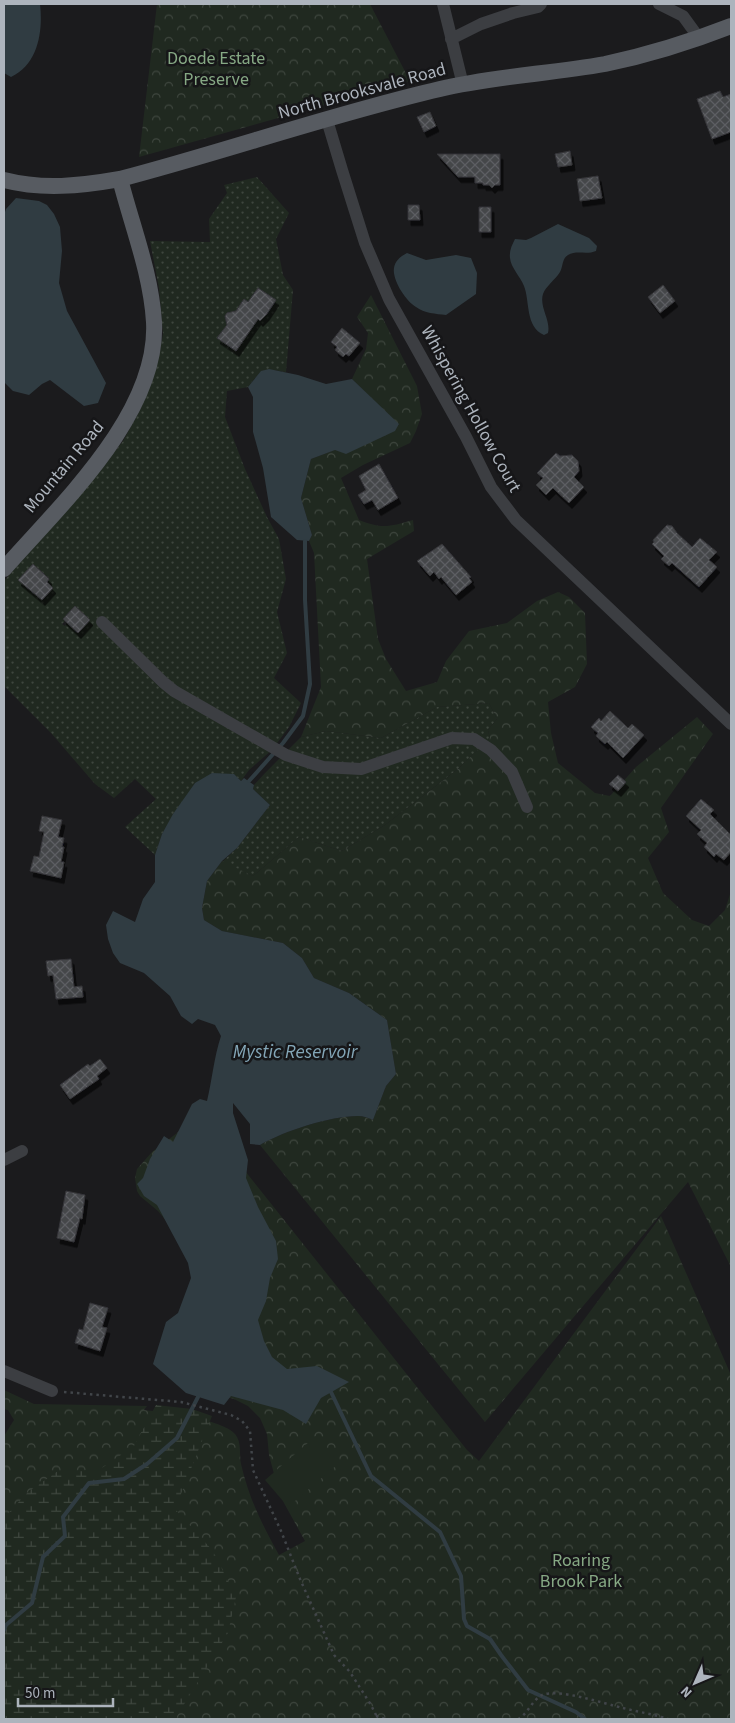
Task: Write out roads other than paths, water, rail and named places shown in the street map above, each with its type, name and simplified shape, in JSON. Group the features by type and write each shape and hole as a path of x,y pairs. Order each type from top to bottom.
{"main road":[{"name":"North Brooksvale Road","path":"4,180 21,184 58,186 82,185 120,179 406,97 463,85 603,64 635,57 699,38 731,26"},
{"name":"Mountain Road","path":"4,569 100,459 121,430 132,409 148,368 153,346 152,301 143,260 120,179"}],"street":[{"path":"442,4 463,85"},
{"path":"451,39 481,24 538,7 541,4"},
{"path":"659,4 683,16 699,38"},
{"name":"Whispering Hollow Court","path":"327,120 365,243 389,299 466,437 491,487 516,520 731,724"},
{"path":"102,622 174,691 286,755 323,766 361,769 452,738 474,739 491,750 512,772 527,807"},
{"path":"4,1160 22,1151"},
{"path":"4,1371 52,1391"}],"water":[{"path":"4,4 40,4 41,14 40,35 33,55 28,64 11,77 4,73"},
{"path":"16,198 39,201 47,205 60,227 62,251 59,283 67,311 106,383 98,403 84,406 50,380 29,395 13,391 4,382 4,215 6,209"},
{"path":"558,224 589,238 597,246 596,251 574,253 566,256 560,272 544,291 542,299 548,323 548,333 544,335 538,331 531,320 526,292 512,265 510,253 515,239 526,240"},
{"path":"407,253 426,260 456,255 471,258 477,273 476,294 446,315 430,313 419,309 404,295 395,278 395,265"},
{"path":"269,369 298,375 326,384 352,379 399,424 395,431 346,454 335,450 311,459 301,498 312,535 309,541 297,540 271,517 263,468 253,432 253,397 248,387 261,371"},
{"name":"Mystic Reservoir","path":"212,773 234,774 241,781 244,778 254,785 253,789 270,805 237,848 222,861 207,881 202,908 204,920 222,931 283,943 302,958 314,978 349,993 387,1020 396,1074 386,1086 373,1120 358,1116 321,1121 294,1130 260,1145 250,1144 250,1124 233,1103 233,1113 248,1160 246,1178 258,1207 276,1241 278,1259 270,1278 266,1301 258,1320 264,1341 272,1357 287,1369 317,1366 349,1382 321,1398 306,1424 283,1410 231,1396 224,1405 186,1393 153,1364 166,1322 178,1313 191,1278 188,1263 157,1205 144,1196 137,1184 143,1178 150,1159 164,1136 173,1142 192,1104 200,1099 207,1101 221,1036 215,1025 198,1019 192,1024 181,1016 170,996 144,973 120,963 113,953 106,925 113,911 135,922 143,899 155,882 155,855 162,834 173,814 195,783"}],"waterway":[{"path":"249,781 283,743 303,716 310,684 305,600 305,541"},
{"path":"331,1392 371,1476 440,1532 461,1576 464,1619 467,1626 490,1639 528,1690 576,1712 585,1719"},
{"path":"4,1630 6,1625 32,1603 43,1557 65,1536 63,1517 89,1483 124,1479 147,1464 177,1438 198,1397"}],"park label":[{"name":"Doede Estate Preserve","path":"216,68"},
{"name":"Roaring Brook Park","path":"581,1570"}]}
